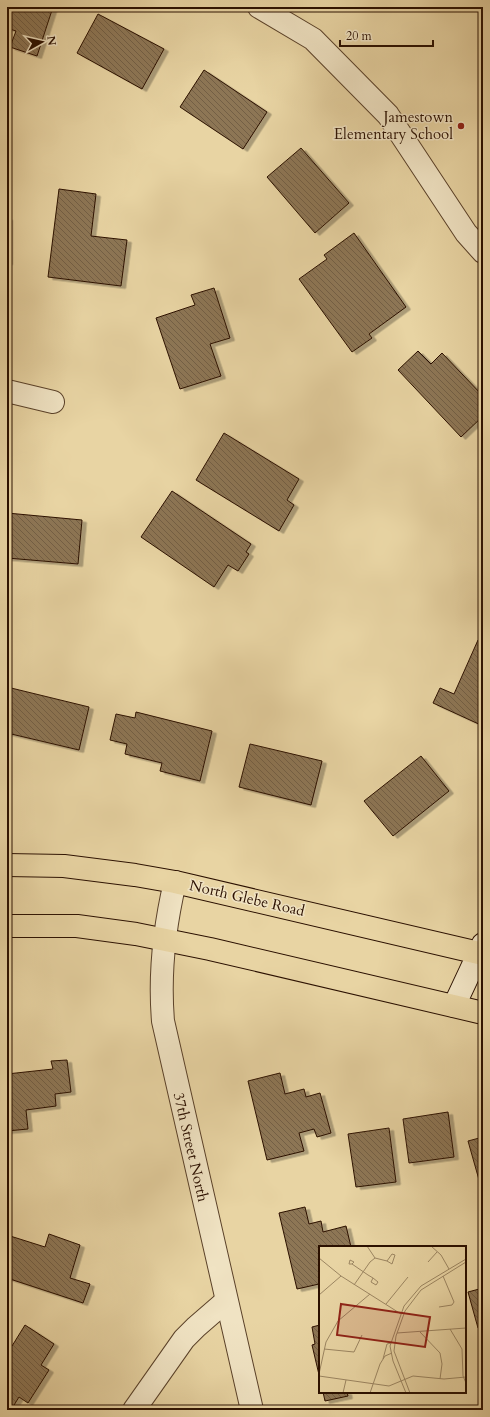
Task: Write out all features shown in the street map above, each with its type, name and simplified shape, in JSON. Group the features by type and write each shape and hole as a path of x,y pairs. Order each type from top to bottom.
{"main road":[{"name":"North Glebe Road","path":"7,865 79,868 175,882 482,950"},
{"path":"7,926 77,926 164,940 210,949 483,1013"}],"street":[{"path":"259,7 313,39 388,115 466,233 483,252"},
{"path":"7,391 53,402"},
{"name":"37th Street North","path":"175,882 164,940 160,987 163,1021 252,1410"},
{"path":"454,1006 482,950"},
{"path":"134,1410 184,1339 226,1301"}],"building":[{"path":"7,7 53,7 37,56 10,47 16,31 7,28"},
{"path":"98,14 164,49 142,89 77,53"},
{"path":"204,70 267,112 243,149 180,107"},
{"path":"301,148 349,203 315,233 267,177"},
{"path":"59,189 96,194 91,236 127,240 121,286 48,277"},
{"path":"8,218 8,262 7,262"},
{"path":"354,233 406,307 369,334 372,338 352,352 299,279 327,259 324,255"},
{"path":"214,288 230,338 210,344 221,376 180,389 156,318 195,305 191,295"},
{"path":"418,351 431,364 442,353 483,396 483,416 461,437 398,370"},
{"path":"224,433 299,479 287,500 294,505 279,531 196,480"},
{"path":"172,491 251,544 246,552 249,554 238,571 228,565 214,587 141,537"},
{"path":"7,513 82,520 78,564 7,558"},
{"path":"478,640 483,643 483,726 433,703 440,688 454,694"},
{"path":"7,687 89,707 79,750 7,733 10,716 7,716"},
{"path":"136,712 212,731 200,781 160,771 162,763 125,754 127,744 110,740 116,714 135,718"},
{"path":"250,744 322,761 311,805 239,787"},
{"path":"421,756 449,791 393,836 364,801"},
{"path":"67,1060 71,1092 55,1094 56,1106 26,1110 28,1129 7,1131 7,1074 53,1069 51,1061"},
{"path":"280,1073 285,1094 304,1089 306,1097 320,1093 331,1133 317,1137 314,1129 299,1133 304,1151 267,1160 248,1081"},
{"path":"448,1112 454,1157 409,1163 403,1119"},
{"path":"389,1128 396,1182 356,1187 348,1134"},
{"path":"483,1137 483,1194 468,1141"},
{"path":"305,1207 309,1224 321,1221 323,1232 346,1226 351,1246 319,1246 319,1284 297,1289 279,1213"},
{"path":"49,1234 80,1245 70,1278 90,1284 83,1303 7,1278 7,1235 45,1247"},
{"path":"483,1288 483,1327 478,1328 468,1292"},
{"path":"25,1325 54,1344 41,1365 49,1370 28,1403 19,1397 11,1410 7,1410 7,1343 12,1346"},
{"path":"319,1325 319,1375 312,1345 315,1344 312,1327"},
{"path":"323,1393 347,1393 348,1396 325,1401"}],"place":[{"name":"Jamestown Elementary School","path":"461,126"}]}
